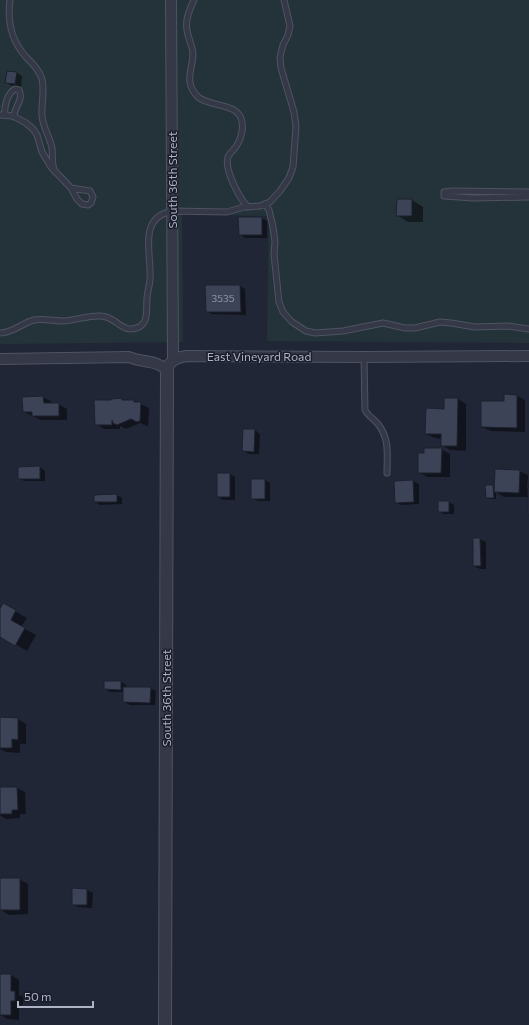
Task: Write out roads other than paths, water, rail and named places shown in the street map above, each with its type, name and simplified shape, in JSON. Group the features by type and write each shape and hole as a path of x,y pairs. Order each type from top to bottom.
{"street":[{"name":"South 36th Street","path":"165,1025 172,211 172,0"},
{"name":"East Vineyard Road","path":"170,365 177,358 187,356 529,356"},
{"path":"0,358 129,357 151,361 160,365 170,365"}],"lane":[{"path":"10,0 9,23 15,41 19,49 39,71 42,80 44,90 42,115 52,149 52,166 55,172"},
{"path":"194,0 187,19 187,29 193,57 190,67 192,88 198,96 205,101 235,111 240,116 242,134 238,144 228,156 227,163 238,195 248,207"},
{"path":"0,333 14,330 33,320 42,319 64,321 101,316 111,318 123,328 130,329 140,327 145,321 147,313 147,294 150,278 148,244 151,229 155,220 164,213 172,211 227,212 260,206 270,202 280,191 289,178 293,167 296,126 294,112 280,63 283,45 288,35 290,26 284,0"},
{"path":"14,117 14,111 20,101 21,94 19,90 15,89 8,96 8,102 2,115 14,117 26,123 33,129 37,135 46,160 55,172 71,188"},
{"path":"529,192 444,192 444,196 473,198 529,197"},
{"path":"265,204 269,210 273,227 279,302 283,312 292,322 306,331 315,333 343,331 383,323 405,328 415,328 440,322 476,327 508,326 529,329"},
{"path":"364,357 365,410 376,421 386,438 388,447 387,473"}]}
